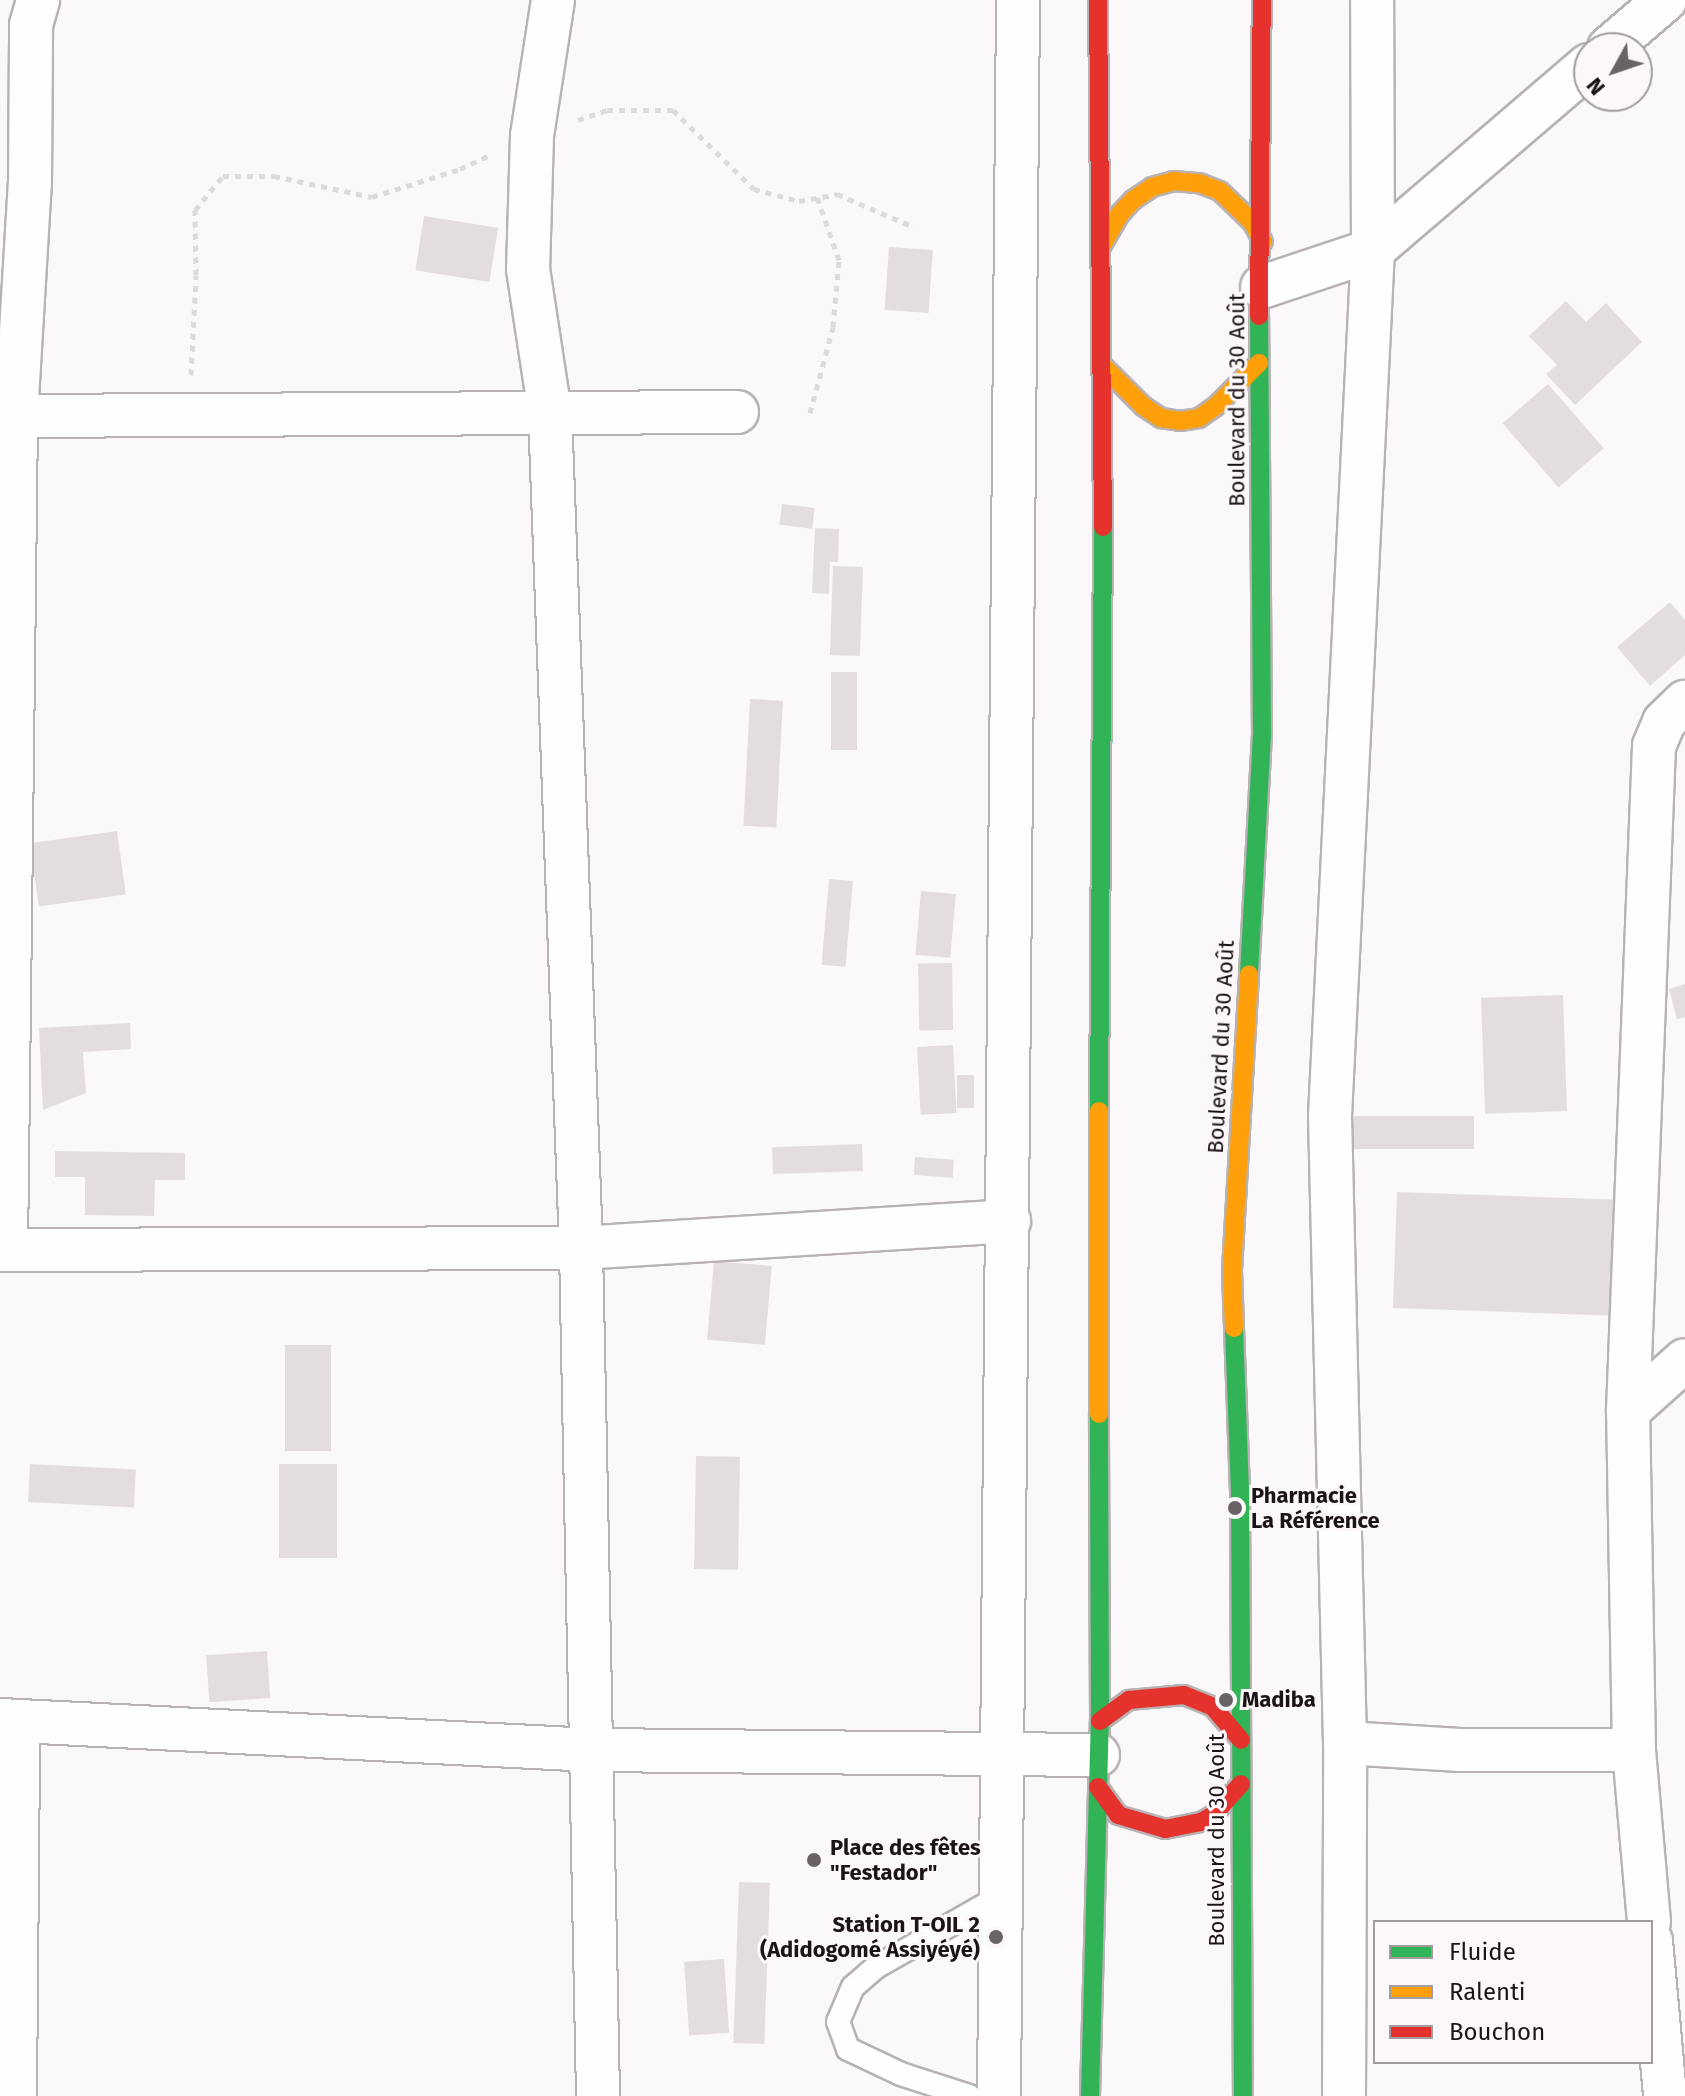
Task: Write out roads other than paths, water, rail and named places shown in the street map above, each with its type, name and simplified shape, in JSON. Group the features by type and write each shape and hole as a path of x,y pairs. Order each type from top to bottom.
{"highway":[{"path":"1090,2096 1099,1755 1098,1267 1104,367 1098,0"},
{"name":"Boulevard du 30 Août","path":"1243,2096 1240,1491 1232,1270 1262,736 1259,363 1263,242 1262,0"},
{"path":"1102,245 1119,215 1133,200 1152,187 1174,181 1199,183 1220,191 1253,223 1263,242"},
{"path":"1104,367 1143,406 1161,418 1180,421 1199,418 1216,406 1259,363"},
{"path":"1241,1740 1213,1707 1184,1695 1152,1695 1129,1700 1099,1755 1118,1815 1165,1829 1201,1822 1212,1816 1241,1784"}],"street":[{"path":"38,0 31,25 30,183 16,416 3,1250 581,1248 1009,1221"},
{"path":"553,0 532,136 528,269 550,413 581,1248 598,2096"},
{"path":"999,2096 1018,0"},
{"path":"1344,2096 1345,1743 1330,1116 1373,250 1372,0"},
{"path":"1628,32 1665,0"},
{"path":"1262,287 1373,250 1573,79"},
{"path":"16,416 737,412"},
{"path":"1649,1920 1634,1750 1628,1411 1654,746 1664,722 1685,702"},
{"path":"1628,1411 1685,1360"},
{"path":"15,2096 9,1721 592,1750 1099,1755"},
{"path":"1345,1743 1460,1750 1634,1750"},
{"path":"1653,1962 1666,2096"},
{"path":"1666,2096 1685,2081"}],"lane":[{"path":"969,2096 901,2074 848,2049 838,2022 853,1987 876,1967 999,1897"}],"place":[{"name":"Pharmacie La Référence","path":"1235,1508"},
{"name":"Madiba","path":"1226,1700"},
{"name":"Place des fêtes \"Festador\"","path":"814,1860"},
{"name":"Station T-OIL 2 (Adidogomé Assiyéyé)","path":"996,1937"}]}
